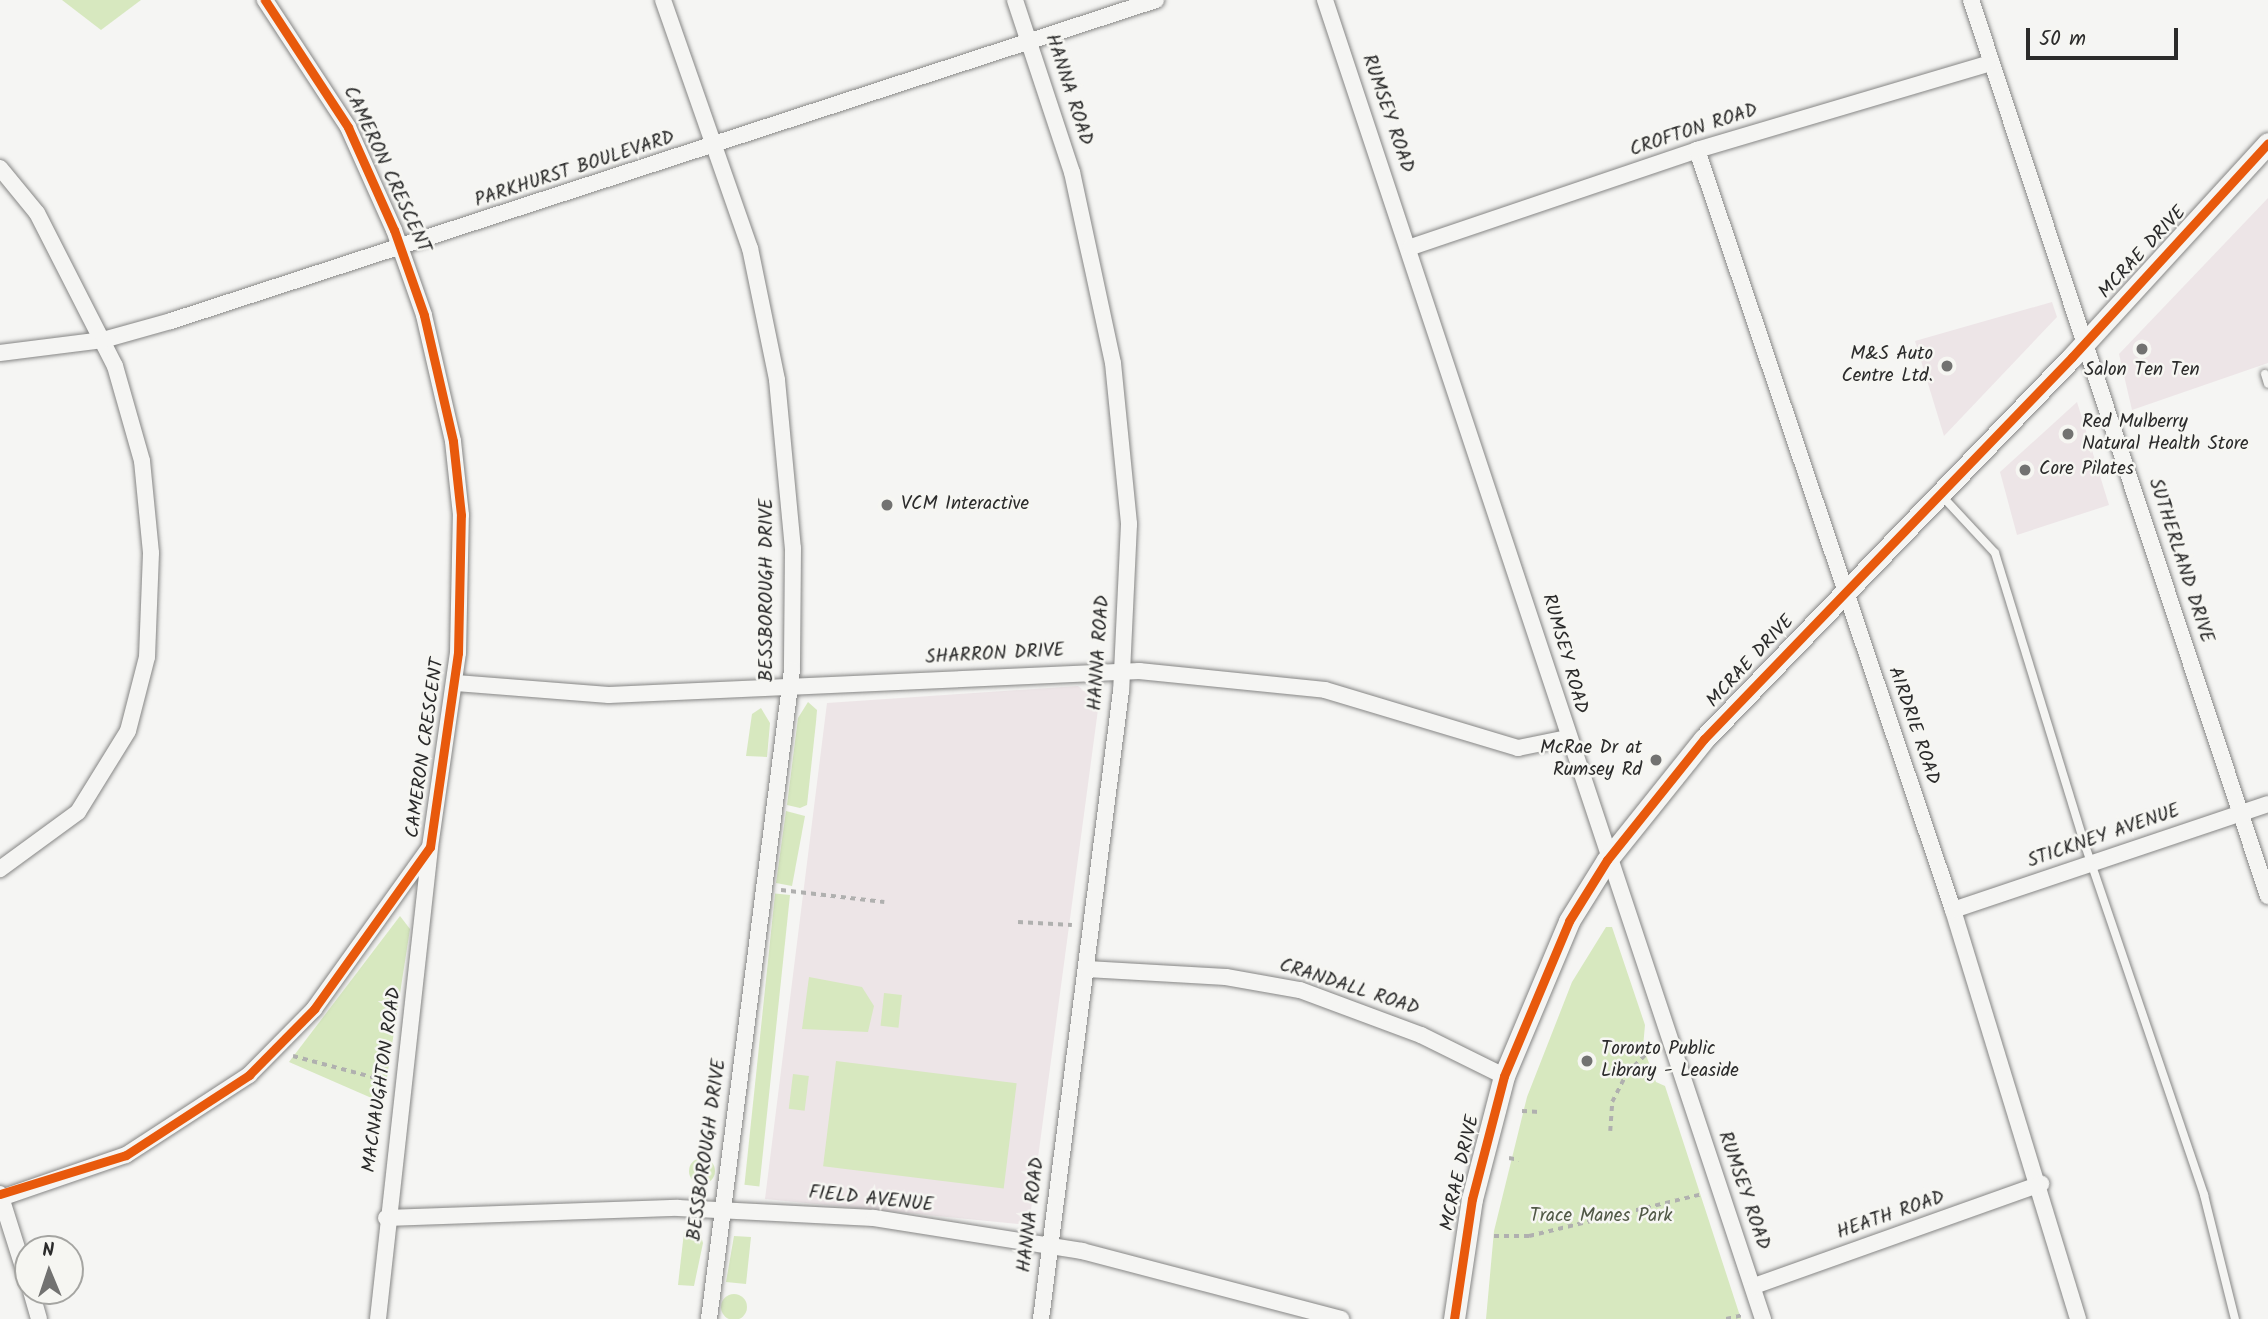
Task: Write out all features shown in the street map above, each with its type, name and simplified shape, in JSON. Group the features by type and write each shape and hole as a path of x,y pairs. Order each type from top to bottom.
{"street":[{"name":"CAMERON CRESCENT","path":"1,1196 126,1156 249,1074 314,1009 430,847 456,683 461,515 453,441 402,248 348,127 265,0"},
{"name":"BESSBOROUGH DRIVE","path":"663,0 750,248 779,391 793,548 789,688 709,1319"},
{"name":"HANNA ROAD","path":"1015,0 1031,41 1072,172 1113,363 1129,524 1122,671 1087,969 1041,1319"},
{"name":"PARKHURST BOULEVARD","path":"0,353 103,340 402,248 1156,0"},
{"name":"RUMSEY ROAD","path":"1325,0 1411,247 1607,860 1763,1319"},
{"name":"SUTHERLAND DRIVE","path":"1971,0 2268,896"},
{"name":"CROFTON ROAD","path":"1411,247 1697,150 1992,63"},
{"name":"MCRAE DRIVE","path":"1454,1319 1472,1199 1504,1076 1569,922 1607,860 1704,738 1844,589 2086,342 2268,144"},
{"name":"AIRDRIE ROAD","path":"1697,150 1953,910 2041,1184 2078,1319"},
{"path":"0,168 37,212 103,340 133,421 148,507 150,608 142,692 128,732 78,811 0,869"},
{"name":"SHARRON DRIVE","path":"456,683 609,695 1122,671 1325,690 1518,748 1567,738"},
{"name":"STICKNEY AVENUE","path":"1953,910 2268,804"},
{"name":"MACNAUGHTON ROAD","path":"378,1319 386,1218 430,847"},
{"name":"CRANDALL ROAD","path":"1087,969 1226,977 1300,990 1421,1035 1504,1076"},
{"name":"HEATH ROAD","path":"1754,1286 2041,1184"},
{"path":"1,1196 14,1238"},
{"name":"FIELD AVENUE","path":"386,1218 721,1209 874,1218 1049,1245 1341,1319"}],"lane":[{"path":"2264,374 2268,384"},
{"path":"1938,493 1995,553 2091,863 2204,1195 2235,1319"}],"path":[{"path":"762,888 884,902"},
{"path":"1018,922 1074,926"},
{"path":"1609,1131 1612,1102 1627,1073 1646,1055"},
{"path":"293,1056 387,1081"},
{"path":"1522,1111 1539,1112"},
{"path":"1509,1158 1520,1160"},
{"path":"1494,1236 1529,1236 1703,1194"},
{"path":"1726,1319 1743,1315"}],"shaded area":[{"path":"2268,198 2268,363 2132,410 2119,354"},
{"path":"2052,302 2057,317 1944,436 1915,341"},
{"path":"2077,402 2109,505 2017,535 2000,472"},
{"path":"1078,686 1099,702 1029,1225 765,1199 827,703"}],"green space":[{"path":"62,0 141,0 101,30"},
{"path":"808,702 817,710 807,805 800,808 787,805 798,718"},
{"path":"761,708 770,723 767,757 746,756 752,714"},
{"path":"786,811 805,816 792,886 776,883"},
{"path":"775,893 790,895 759,1186 744,1185"},
{"path":"400,916 410,929 383,1103 289,1062"},
{"name":"Trace Manes Park","path":"1606,927 1612,927 1645,1025 1643,1047 1656,1082 1665,1086 1741,1319 1486,1319 1494,1231 1527,1097 1572,982"},
{"path":"809,977 862,987 874,1006 868,1032 802,1029"},
{"path":"884,993 902,995 898,1028 881,1026"},
{"path":"836,1061 1017,1083 1004,1188 823,1166"},
{"path":"793,1074 809,1076 805,1111 789,1109"},
{"path":"702,1158 711,1162 715,1171 711,1180 702,1184 693,1180 689,1171 693,1162"},
{"path":"684,1232 700,1233 703,1243 694,1286 678,1285"},
{"path":"734,1236 751,1237 746,1284 726,1282"},
{"path":"734,1294 743,1298 747,1307 743,1316 734,1320 725,1316 721,1307 725,1298"}],"cycle path":[{"path":"0,1194 126,1155 249,1075 314,1009 430,847 458,653 461,515 453,441 424,315 394,230 348,127 265,0"},
{"path":"1454,1319 1472,1199 1504,1076 1569,921 1607,860 1704,739 2072,357 2268,143"}],"place":[{"name":"Salon Ten Ten","path":"2142,349"},
{"name":"M&S Auto Centre Ltd.","path":"1947,366"},
{"name":"Red Mulberry Natural Health Store","path":"2068,434"},
{"name":"Core Pilates","path":"2025,470"},
{"name":"VCM Interactive","path":"887,505"},
{"name":"McRae Dr at Rumsey Rd","path":"1656,760"},
{"name":"Toronto Public Library - Leaside","path":"1587,1061"}]}
